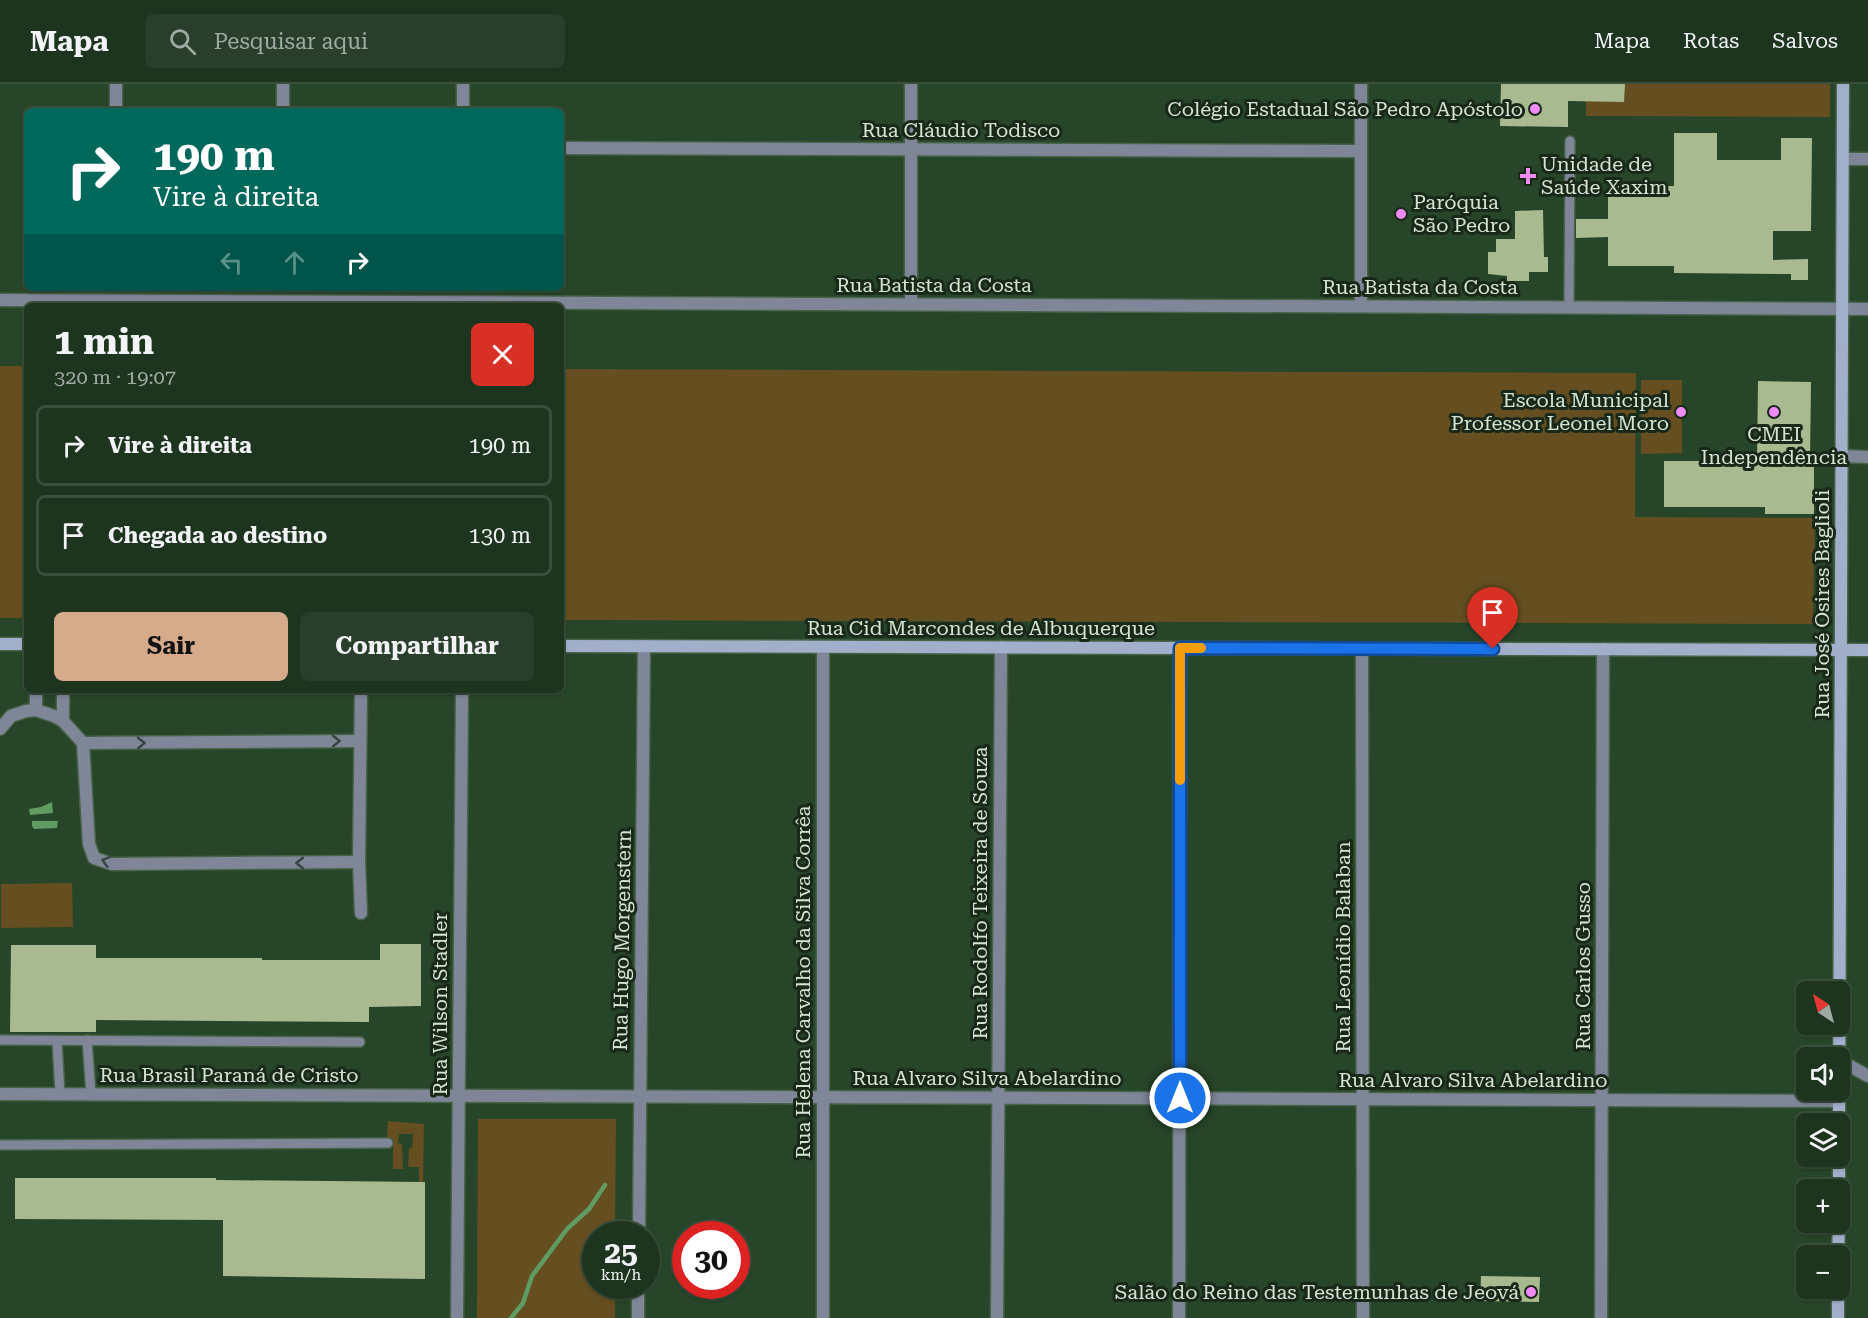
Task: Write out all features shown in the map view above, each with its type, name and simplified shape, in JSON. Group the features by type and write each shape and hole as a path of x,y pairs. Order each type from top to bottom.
{"street":[{"path":"116,84 116,108"},
{"path":"283,84 283,108"},
{"path":"463,84 463,108"},
{"path":"911,84 911,304"},
{"path":"1361,84 1362,306"},
{"name":"Rua José Osires Baglioli","path":"1839,1047 1843,84"},
{"name":"Rua Cláudio Todisco","path":"564,148 1361,151"},
{"path":"1843,159 1868,159"},
{"path":"282,291 282,301"},
{"name":"Rua Batista da Costa","path":"0,300 115,294 404,303"},
{"name":"Rua Batista da Costa","path":"564,304 1868,309"},
{"path":"1842,456 1868,457"},
{"path":"0,644 24,644"},
{"name":"Rua Cid Marcondes de Albuquerque","path":"564,646 1868,650"},
{"name":"Rua Hugo Morgenstern","path":"639,1221 644,646"},
{"name":"Rua Helena Carvalho da Silva Corrêa","path":"822,1318 823,647"},
{"name":"Rua Rodolfo Teixeira de Souza","path":"997,1318 1001,647"},
{"path":"1179,1318 1180,648"},
{"name":"Rua Leonídio Balaban","path":"1362,649 1363,1318"},
{"name":"Rua Carlos Gusso","path":"1601,1318 1603,650"},
{"path":"36,693 36,710"},
{"path":"63,693 63,721"},
{"path":"361,693 359,862 361,913"},
{"name":"Rua Wilson Stadler","path":"457,1318 462,693"},
{"path":"0,729 11,716 36,710 63,721 83,743 89,844 94,858 112,864 359,862"},
{"path":"83,743 360,741"},
{"path":"1850,1066 1868,1076"},
{"name":"Rua Brasil Paraná de Cristo","path":"0,1094 459,1095"},
{"name":"Rua Alvaro Silva Abelardino","path":"459,1095 1796,1101"},
{"name":"Rua José Osires Baglioli","path":"1839,1101 1839,1113"},
{"path":"638,1299 638,1318"},
{"path":"1838,1299 1838,1318"}],"lane":[{"path":"1569,307 1570,141"},
{"path":"0,1040 360,1042"},
{"path":"87,1040 91,1094"},
{"path":"57,1041 60,1094"},
{"path":"0,1145 388,1143"}],"shaded area":[{"path":"1586,84 1830,84 1830,117 1586,116"},
{"path":"0,366 24,366 24,618 0,618"},
{"path":"564,369 1636,373 1635,517 1815,518 1813,624 564,620"},
{"path":"1641,380 1682,380 1682,453 1641,454"},
{"path":"52,802 53,813 30,815 29,809"},
{"path":"32,821 58,821 57,828 34,829"},
{"path":"72,883 73,927 1,928 1,884"},
{"path":"478,1119 616,1119 615,1221 582,1221 582,1299 615,1299 615,1318 477,1318"},
{"path":"388,1121 424,1124 423,1184 419,1184 419,1167 408,1167 409,1148 412,1148 413,1134 399,1134 398,1143 402,1144 403,1169 393,1169 393,1139 387,1139"}],"building":[{"name":"Colégio Estadual São Pedro Apóstolo","path":"1501,84 1625,84 1624,102 1568,101 1568,127 1500,126"},
{"path":"1674,133 1717,133 1717,160 1781,160 1781,138 1812,138 1811,231 1773,231 1773,260 1808,259 1808,280 1791,280 1791,274 1674,273 1674,266 1608,266 1608,237 1576,238 1576,219 1608,219 1608,186 1674,186"},
{"path":"1543,210 1544,257 1548,257 1548,272 1529,272 1529,281 1507,281 1507,276 1488,274 1488,252 1496,252 1496,239 1515,239 1515,211"},
{"path":"1758,381 1811,382 1810,461 1814,461 1814,514 1765,514 1765,507 1664,507 1664,461 1757,461"},
{"path":"380,944 421,944 421,1006 369,1007 369,1022 96,1020 96,1032 10,1032 11,945 96,945 96,958 380,960"},
{"path":"15,1178 216,1178 216,1180 425,1182 425,1279 223,1276 223,1220 15,1219"},
{"path":"1481,1276 1540,1277 1539,1302 1480,1301"}],"waterway":[{"path":"511,1318 523,1303 532,1276 567,1229 589,1209 605,1185"}],"slow traffic":[{"path":"1180,780 1180,648 1201,648"}],"place":[{"name":"Colégio Estadual São Pedro Apóstolo","path":"1535,109"},
{"name":"Unidade de Saúde Xaxim","path":"1528,176"},
{"name":"Paróquia São Pedro","path":"1401,214"},
{"name":"Escola Municipal Professor Leonel Moro","path":"1681,412"},
{"name":"CMEI Independência","path":"1774,412"},
{"name":"Salão do Reino das Testemunhas de Jeová","path":"1531,1292"}],"route":[{"path":"1180,1098 1180,648 1493,649"}]}
